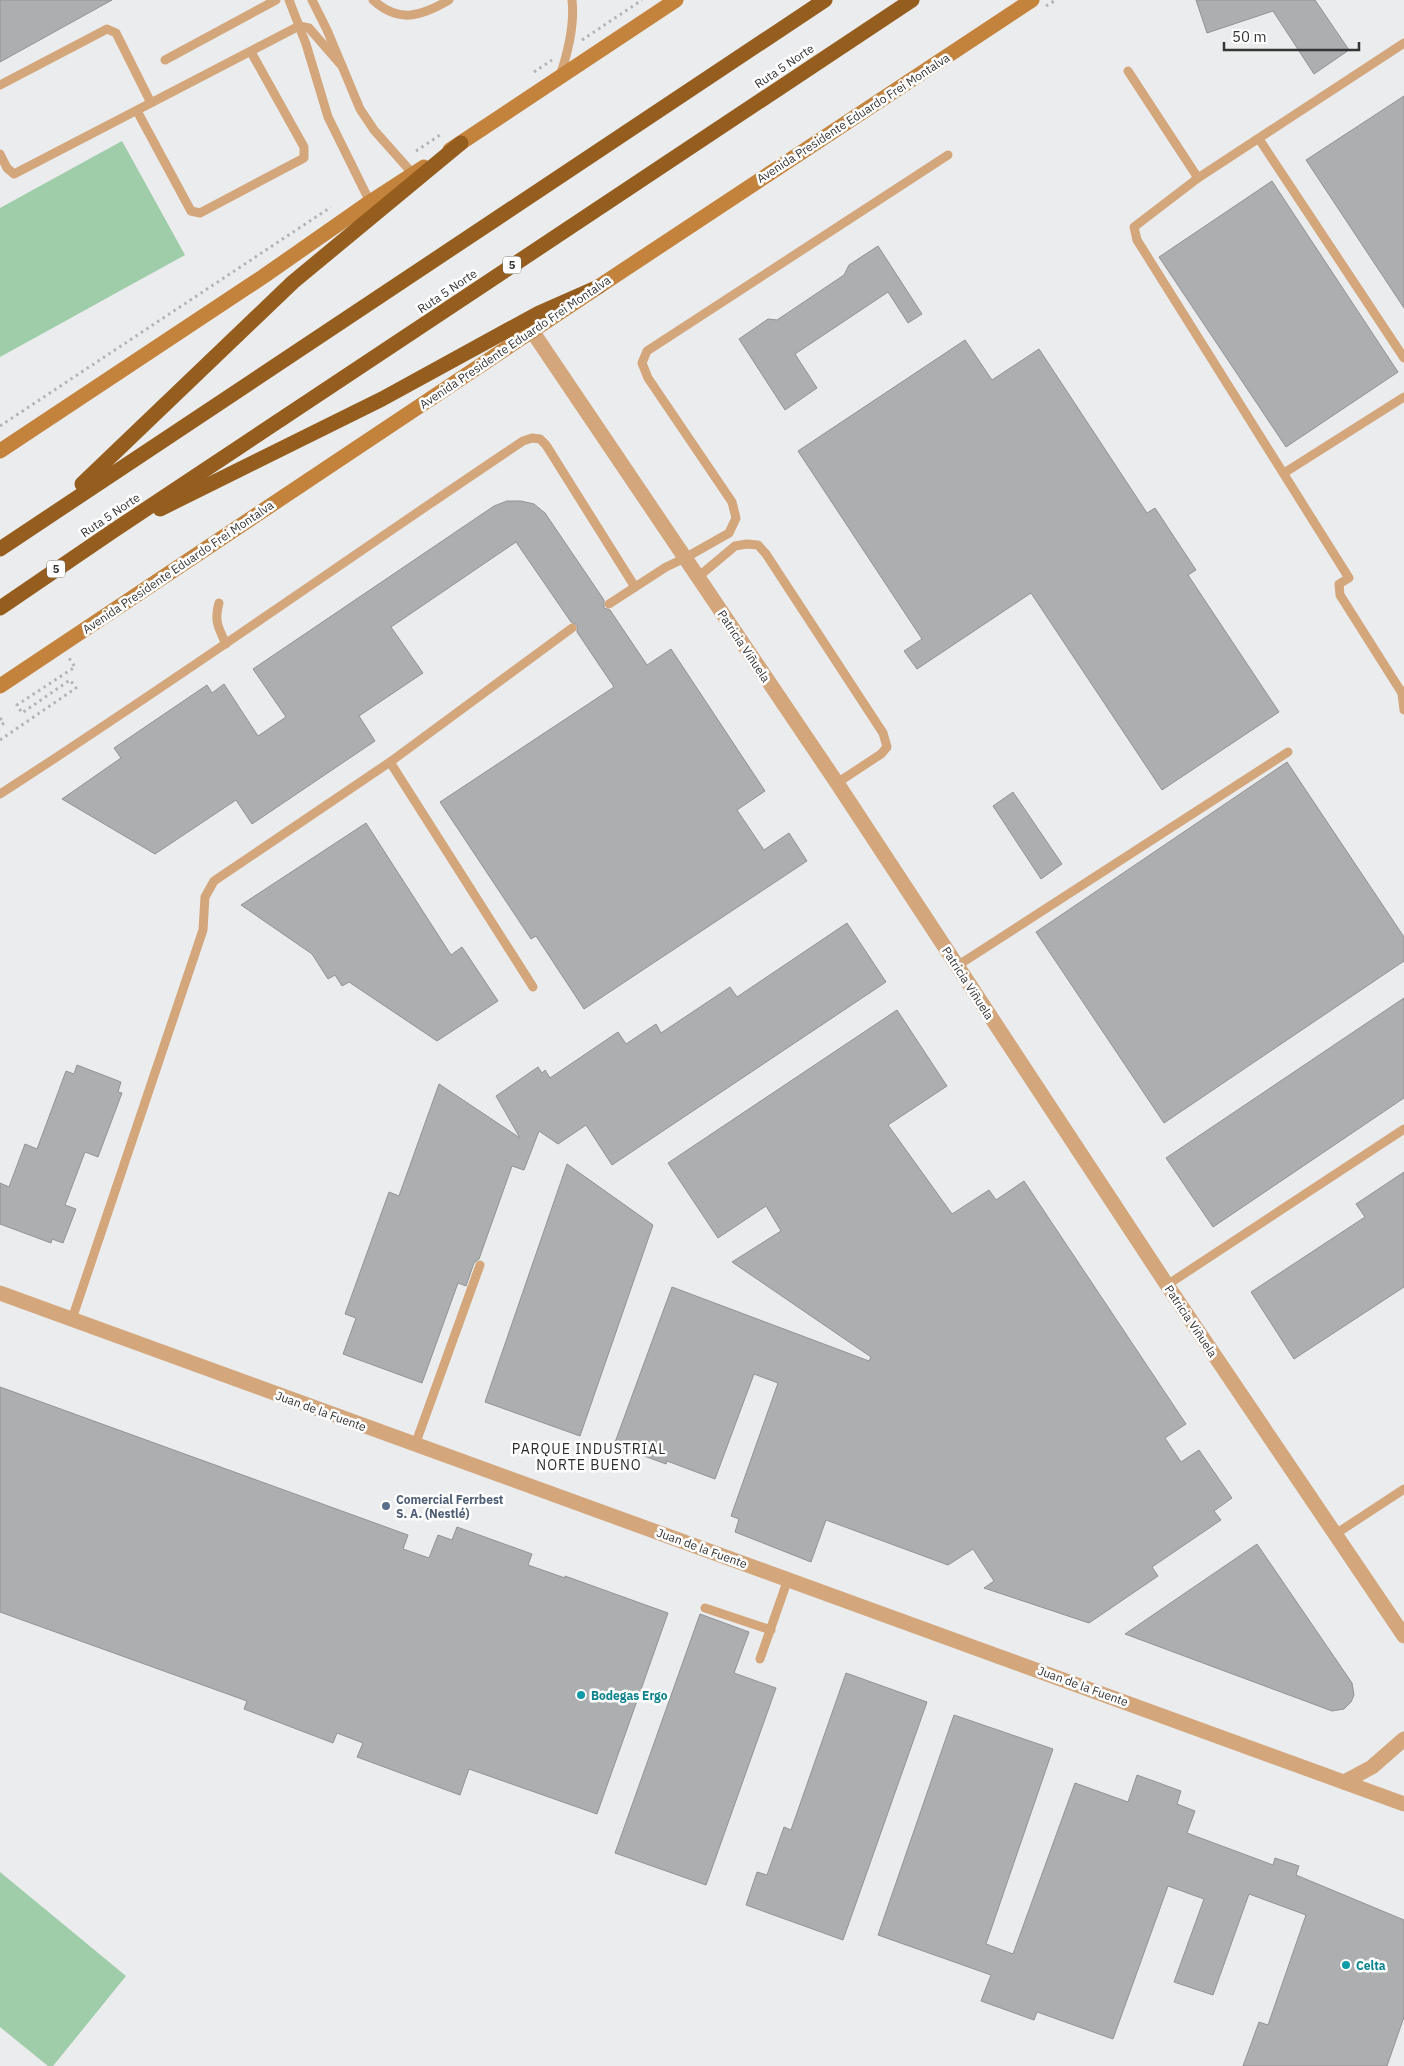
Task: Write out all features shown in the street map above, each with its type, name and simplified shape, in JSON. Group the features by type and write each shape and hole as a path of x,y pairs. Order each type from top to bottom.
{"highway":[{"path":"0,549 825,0"},
{"name":"Ruta 5 Norte","path":"0,608 113,530 912,0"},
{"path":"44,519 107,462 280,293 461,143"},
{"path":"113,530 267,457 423,378 540,313 598,287"}],"main road":[{"name":"Avenida Presidente Eduardo Frei Montalva","path":"0,686 1032,0"},
{"path":"1,449 264,276 370,202 559,78 671,1"}],"street":[{"name":"Patricia Viñuela","path":"532,331 836,783 1167,1286 1404,1636"},
{"name":"Juan de la Fuente","path":"0,1293 1404,1804"},
{"path":"1344,1782 1372,1767 1404,1739"}],"lane":[{"path":"166,60 276,0"},
{"path":"290,0 328,117 370,202"},
{"path":"311,0 319,13 360,109 374,130 413,174"},
{"path":"373,0 383,8 394,13 414,15 428,11 449,0"},
{"path":"559,78 567,50 572,20 572,0"},
{"path":"0,154 7,168 14,174 299,26 309,28 342,66"},
{"path":"0,85 106,29 116,33 152,103"},
{"path":"1404,43 1198,178 1134,227 1137,240 1349,578 1339,584 1340,595 1403,692 1404,710"},
{"path":"137,111 192,211 200,213 304,158 304,148 251,52"},
{"path":"1128,71 1198,178"},
{"path":"1259,139 1404,358"},
{"path":"609,604 666,567 729,533 736,518 732,502 648,378 642,363 647,351 948,155"},
{"path":"1284,473 1404,397"},
{"path":"0,794 226,644 475,473 523,441 532,438 540,439 546,445 635,587"},
{"path":"698,577 735,546 758,545 766,554 883,733 886,741 887,747 881,754 836,783"},
{"path":"219,603 215,616 226,644"},
{"path":"72,1319 203,930 205,897 214,881 390,762 572,628"},
{"path":"957,966 1288,752"},
{"path":"390,762 533,987"},
{"path":"1167,1286 1404,1129"},
{"path":"415,1445 480,1265"},
{"path":"1334,1535 1404,1488"},
{"path":"760,1659 788,1579"},
{"path":"705,1608 771,1630"}],"path":[{"path":"530,75 642,0"},
{"path":"402,161 442,134"},
{"path":"0,426 339,202"},
{"path":"0,740 76,688 70,680 22,713 17,705 75,666 69,658"},
{"path":"0,718 4,724 0,726"}],"green space":[{"path":"122,141 185,255 0,357 0,208"},
{"path":"0,1872 126,1976 53,2066 48,2066 0,2027"}],"building":[{"path":"0,0 112,0 0,62"},
{"path":"1196,0 1315,0 1349,50 1314,74 1273,11 1207,33"},
{"path":"1404,96 1404,308 1306,160"},
{"path":"1272,181 1398,372 1286,447 1159,257"},
{"path":"878,246 922,314 908,323 888,292 795,354 817,388 785,410 739,339 768,319 777,320 844,275 849,265"},
{"path":"965,340 992,380 1039,349 1147,513 1155,508 1196,570 1188,575 1279,712 1162,790 1031,593 917,669 904,651 922,639 798,451"},
{"path":"507,501 521,501 534,504 545,513 604,600 604,608 610,610 647,665 671,649 765,791 737,810 764,850 789,833 807,861 584,1009 536,936 531,939 440,802 614,687 577,632 577,625 571,622 516,542 391,627 423,673 359,716 375,741 252,824 236,800 155,854 62,799 121,758 114,748 207,685 212,693 224,684 258,736 286,717 253,669 494,506"},
{"path":"1287,762 1404,937 1404,961 1164,1123 1036,932"},
{"path":"1013,792 1062,864 1041,879 993,806"},
{"path":"366,823 451,955 462,947 498,1001 437,1041 349,982 342,986 335,975 328,979 312,954 241,905"},
{"path":"847,923 886,982 612,1165 586,1125 558,1144 539,1131 524,1170 512,1166 479,1259 474,1263 466,1286 458,1283 422,1383 343,1354 356,1318 345,1314 389,1192 399,1196 439,1084 520,1138 496,1096 538,1067 542,1073 545,1070 550,1078 618,1032 626,1044 656,1024 661,1033 730,987 737,997"},
{"path":"1404,998 1404,1098 1213,1227 1166,1158"},
{"path":"897,1010 947,1086 888,1125 952,1214 989,1190 996,1200 1024,1181 1186,1424 1165,1438 1181,1462 1199,1450 1232,1498 1214,1511 1221,1520 1152,1567 1158,1576 1089,1623 984,1588 994,1581 973,1549 948,1565 826,1520 811,1562 735,1532 739,1519 731,1516 778,1383 754,1374 715,1479 667,1461 666,1464 614,1445 672,1287 869,1361 871,1357 732,1262 781,1231 766,1206 718,1238 668,1163"},
{"path":"77,1065 121,1082 118,1092 122,1093 98,1157 85,1152 65,1205 76,1209 63,1243 52,1239 51,1243 0,1224 0,1183 9,1187 25,1144 37,1149 66,1071 74,1074"},
{"path":"567,1164 653,1225 580,1436 485,1402"},
{"path":"1404,1172 1404,1287 1294,1359 1251,1292 1365,1217 1356,1204"},
{"path":"0,1387 408,1535 403,1549 429,1558 438,1535 452,1540 457,1527 532,1554 528,1565 565,1578 565,1576 668,1613 597,1814 469,1769 460,1795 357,1757 363,1743 337,1733 333,1743 244,1709 247,1701 0,1612"},
{"path":"1257,1544 1352,1683 1354,1695 1351,1702 1344,1709 1332,1711 1125,1634"},
{"path":"700,1614 749,1632 734,1673 776,1688 706,1885 615,1853"},
{"path":"846,1673 927,1702 843,1940 746,1905 757,1872 767,1875 784,1827 791,1830"},
{"path":"954,1715 1053,1749 986,1944 1013,1954 1075,1783 1128,1802 1137,1775 1181,1791 1177,1804 1195,1811 1187,1833 1273,1865 1275,1858 1299,1866 1296,1875 1404,1920 1404,2017 1387,2066 1243,2066 1259,2022 1268,2025 1306,1915 1249,1894 1213,1995 1174,1982 1204,1899 1168,1886 1113,2039 1037,2012 1034,2020 981,2001 991,1975 878,1935"}],"place":[{"name":"Comercial Ferrbest S. A. (Nestlé)","path":"386,1506"},
{"name":"Bodegas Ergo","path":"581,1695"},
{"name":"Celta","path":"1346,1965"}],"district":[{"name":"PARQUE INDUSTRIAL NORTE BUENO","path":"589,1458"}]}
